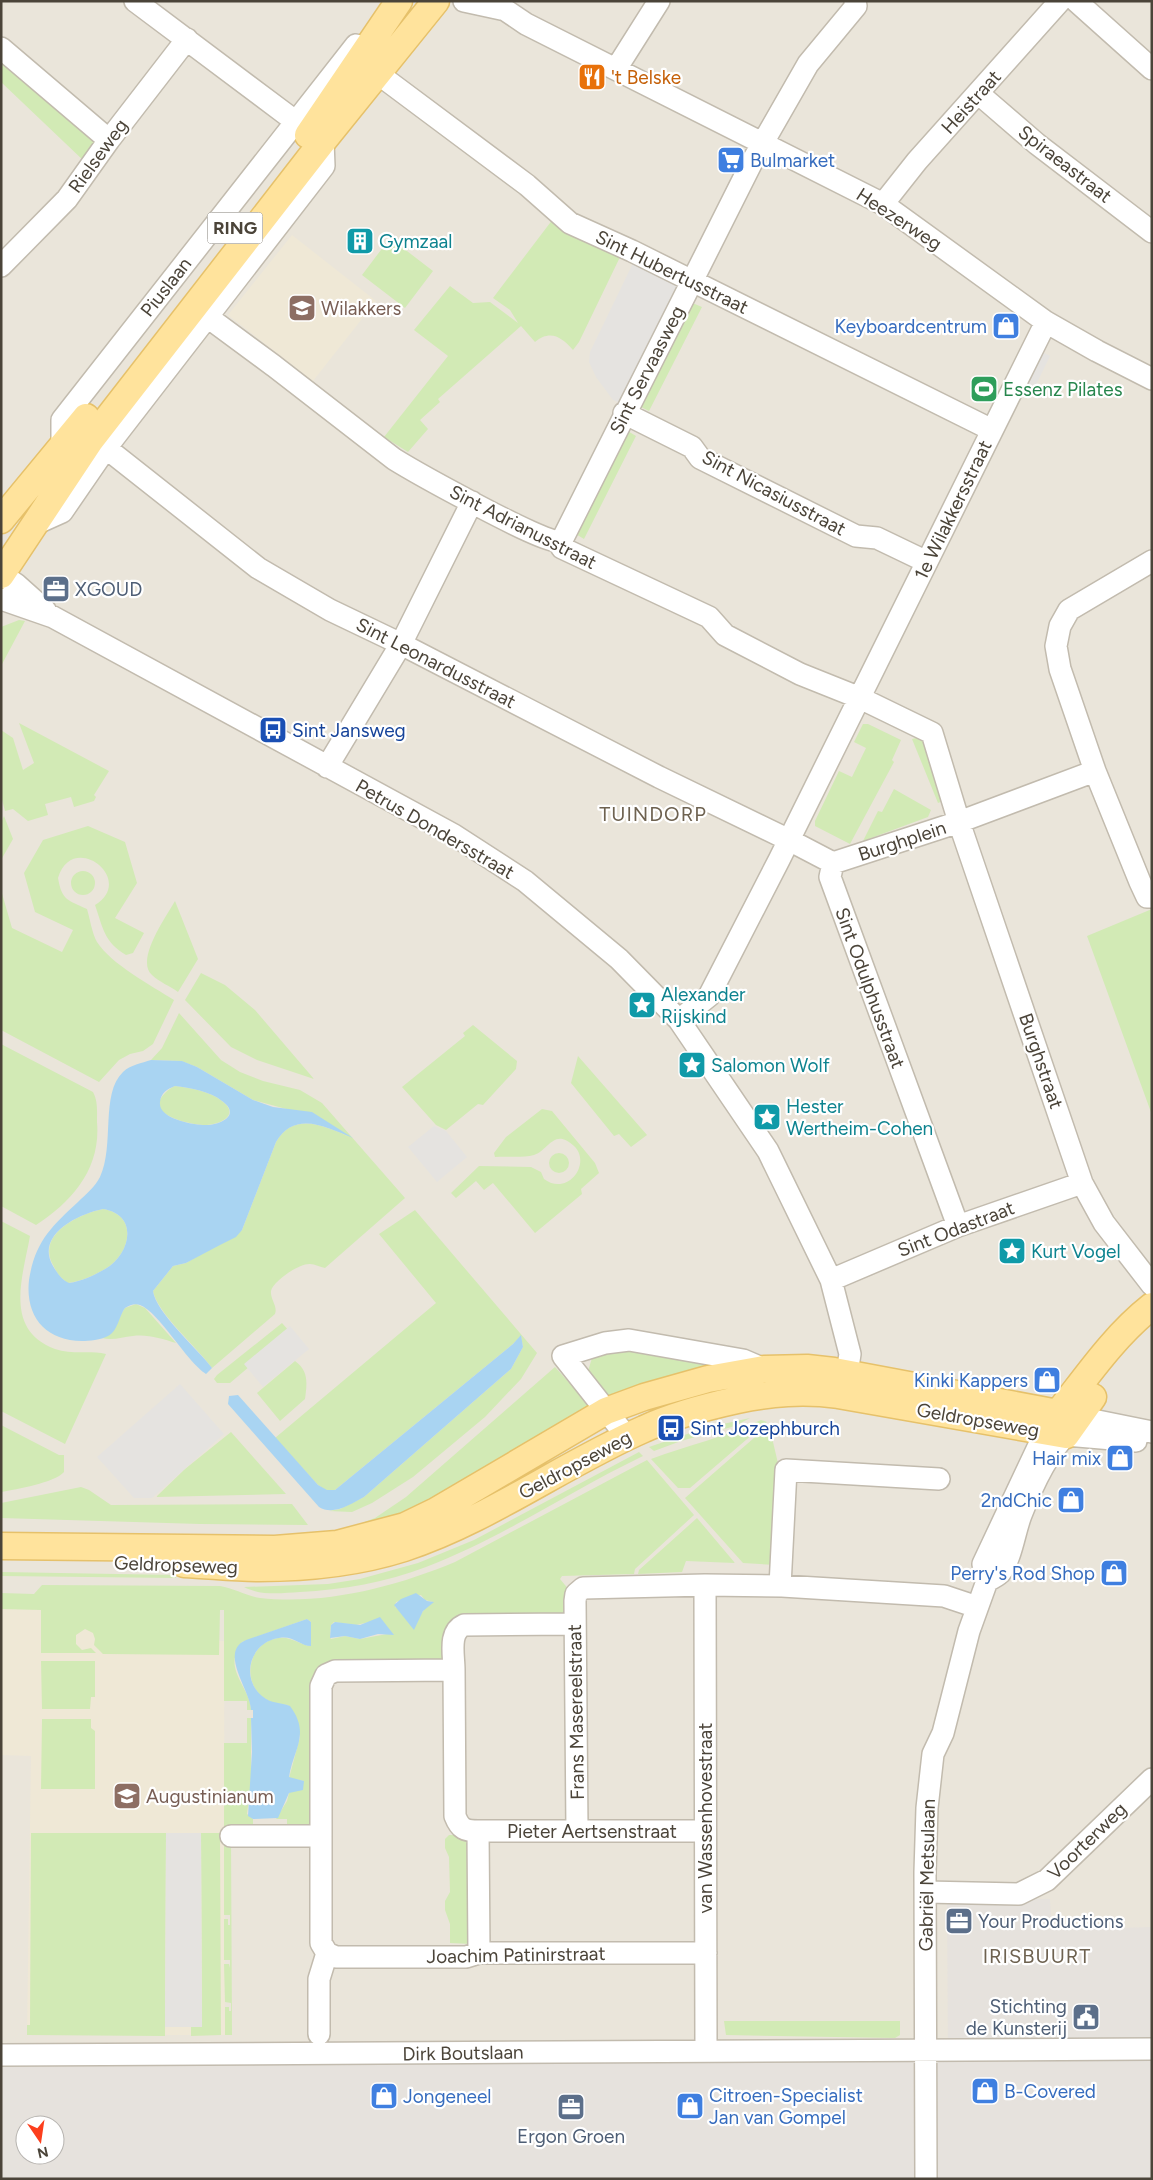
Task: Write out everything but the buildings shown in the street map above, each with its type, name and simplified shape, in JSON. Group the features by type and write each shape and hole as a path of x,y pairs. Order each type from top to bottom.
{"main road":[{"name":"Piuslaan","path":"1,574 90,441 323,141 436,1"},
{"name":"Piuslaan","path":"1,520 62,448 306,138 393,10"},
{"path":"1062,1424 1105,1352 1125,1330 1152,1306"},
{"path":"1062,1424 1152,1328"},
{"name":"Geldropseweg","path":"1,1546 275,1549 337,1544 405,1526 436,1512 606,1411 675,1387 764,1369 807,1368 840,1380 1062,1424"},
{"name":"Geldropseweg","path":"1,1561 299,1568 353,1561 404,1548 462,1525 627,1437 669,1418 699,1408 766,1394 811,1391 840,1380"}],"street":[{"path":"135,1 295,121"},
{"name":"Heezerweg","path":"464,1 497,5 526,24 883,204 1046,322 1096,351 1152,379"},
{"path":"616,69 659,1"},
{"name":"Sint Servaasweg","path":"558,541 563,538 624,413 762,144 808,64 856,6 855,1"},
{"name":"Heistraat","path":"883,204 917,162 1060,1"},
{"path":"1076,1 1152,69"},
{"name":"Piuslaan","path":"62,448 62,420 295,121 358,43 393,10"},
{"name":"Rielseweg","path":"2,262 67,199 109,140 187,40"},
{"path":"1,48 109,140"},
{"name":"Sint Hubertusstraat","path":"378,73 527,185 570,223 632,251 992,430"},
{"name":"Spiraeastraat","path":"979,94 1037,144 1152,232"},
{"path":"33,525 62,512 106,448 209,318 324,166 323,141"},
{"name":"Sint Adrianusstraat","path":"209,318 394,459 472,502 552,542 558,541 562,548 709,617 724,635 800,674 860,698"},
{"name":"1e Wilakkersstraat","path":"860,698 1046,322"},
{"name":"Sint Nicasiusstraat","path":"624,413 692,447 700,458 856,536 877,538 927,562"},
{"name":"Sint Leonardusstraat","path":"106,448 258,568 330,610 401,644 659,777 790,840"},
{"path":"327,767 401,644 472,502"},
{"path":"1152,560 1069,610 1060,626 1056,646 1060,669 1095,771 1143,889 1147,897 1152,898"},
{"name":"Petrus Dondersstraat","path":"1,574 17,585 53,617"},
{"name":"Petrus Dondersstraat","path":"1,599 53,617 454,835 525,881 619,959 679,1020 768,1151 831,1280 843,1319 845,1340 837,1352 840,1380"},
{"path":"679,1020 709,996 790,840 860,698"},
{"name":"Burghplein","path":"790,840 833,863 959,822 932,733 860,698"},
{"path":"959,822 1095,771"},
{"name":"Burghstraat","path":"959,822 1082,1183 1104,1223 1152,1285"},
{"name":"Sint Odulphusstraat","path":"833,863 830,877 958,1226"},
{"name":"Sint Odastraat","path":"831,1280 958,1226 1082,1183"},
{"name":"Geldropseweg","path":"606,1411 563,1356 605,1343 629,1340 743,1360 764,1369"},
{"path":"606,1411 627,1437"},
{"name":"Geldropseweg","path":"1062,1424 1152,1432"},
{"name":"Geldropseweg","path":"1062,1424 1152,1443"},
{"name":"Gabriël Metsulaan","path":"926,2179 925,1831 933,1754 943,1733 957,1674 977,1607 987,1581 983,1564 1040,1443 1062,1424"},
{"path":"780,1586 786,1470 938,1479"},
{"path":"705,1585 780,1586 944,1596 977,1607"},
{"name":"Frans Masereelstraat","path":"577,1830 574,1624 576,1594 583,1588 590,1587 705,1585"},
{"name":"van Wassenhovestraat","path":"705,1585 706,2051"},
{"path":"479,1953 478,1831 466,1831 458,1825 455,1816 454,1634 458,1628 464,1625 574,1624"},
{"path":"319,2034 319,1979 327,1953 321,1943 321,1686 326,1675 336,1671 454,1670"},
{"name":"Voorterweg","path":"926,1892 1019,1894 1040,1884 1047,1880 1152,1778"},
{"name":"Pieter Aertsenstraat","path":"478,1831 705,1830"},
{"path":"231,1836 321,1836"},
{"name":"Joachim Patinirstraat","path":"327,1953 336,1957 466,1957 479,1953 706,1953"},
{"name":"Dirk Boutslaan","path":"1,2055 1152,2050"}],"shaded area":[{"path":"1,1 1152,1 1152,2179 1,2179"},
{"name":"Wilakkers","path":"292,235 376,301 313,381 228,315"},
{"path":"635,259 680,286 623,404 613,400 596,377 589,362 590,352"},
{"path":"1040,351 1050,356 1030,397 1021,392"},
{"path":"434,1126 446,1131 467,1157 437,1182 408,1147"},
{"path":"290,1326 309,1349 263,1387 244,1364"},
{"path":"180,1384 224,1434 152,1498 134,1498 97,1457"},
{"name":"Augustinianum","path":"1,1608 68,1608 109,1639 224,1641 225,2035 27,2035 31,1756 1,1755"},
{"path":"166,1833 201,1833 202,2027 165,2027"},
{"path":"947,1898 1050,1899 1052,1930 1152,1927 1152,2179 1,2179 1,2013 2,2047 948,2061"}],"green space":[{"path":"1,57 101,143 85,162 1,82"},
{"path":"553,219 621,255 579,342 573,350 565,341 556,336 546,336 535,342 521,326 438,399 440,402 420,420 428,429 408,452 384,437 448,356 414,330 450,286 473,303 490,302 518,323 510,310 493,298"},
{"path":"390,238 433,271 405,308 362,275"},
{"path":"690,302 702,307 649,411 639,406"},
{"path":"626,430 636,436 584,539 574,533"},
{"path":"19,620 25,621 1,666 1,627"},
{"path":"19,723 109,771 94,795 96,797 94,801 74,807 71,797 45,804 48,815 28,821 13,809 5,811 1,796 1,730 13,738 23,770 34,763"},
{"path":"863,724 868,724 901,740 892,760 894,762 850,844 815,826 815,821 839,771 852,777 866,748 854,742"},
{"path":"928,735 948,799 938,803 912,739"},
{"path":"894,789 931,810 928,817 863,841 878,811 882,812"},
{"path":"4,816 13,839 1,860 1,823"},
{"path":"88,826 125,842 137,883 115,918 144,933 133,953 126,955 113,945 105,934 95,905 106,894 109,883 105,872 97,864 87,859 76,858 65,864 58,878 64,896 87,909 92,930 103,950 132,974 174,1000 153,1044 143,1051 130,1054 119,1060 99,1082 1,1030 1,890 12,928 62,952 73,930 35,912 24,873 43,840"},
{"path":"83,871 91,875 95,883 91,891 83,895 75,891 71,883 75,875"},
{"path":"175,901 198,959 178,992 152,975 148,968 147,959 149,949 159,927"},
{"path":"1152,909 1152,1115 1087,936"},
{"path":"201,973 225,985 255,1010 314,1079 257,1060 231,1047 185,1000"},
{"path":"179,1013 221,1060 240,1072 263,1081 300,1090 322,1103 405,1198 325,1268 306,1264 294,1269 277,1282 271,1291 276,1308 275,1314 212,1368 169,1319 156,1300 153,1291 173,1266 186,1263 242,1230 276,1142 283,1132 300,1124 310,1124 350,1137 290,1110 253,1100 197,1067 181,1061 151,1060 162,1048"},
{"path":"473,1025 517,1061 516,1069 483,1105 478,1104 446,1130 436,1125 402,1087 465,1036 463,1033"},
{"path":"1,1044 93,1092 95,1095 97,1139 89,1168 73,1194 36,1225 1,1206"},
{"path":"578,1056 647,1135 631,1147 619,1134 614,1136 571,1083"},
{"path":"175,1086 200,1090 212,1095 228,1106 228,1115 225,1119 215,1124 203,1125 182,1121 167,1115 160,1108 160,1101 168,1090"},
{"path":"542,1109 552,1111 595,1163 599,1173 581,1189 582,1194 535,1233 493,1183 484,1190 476,1181 456,1198 451,1193 479,1166 531,1167 541,1172 544,1179 561,1184 575,1176 579,1169 579,1153 574,1146 561,1139 556,1139 534,1155 495,1157 494,1153 506,1137"},
{"path":"559,1153 566,1156 569,1163 566,1170 559,1173 552,1170 549,1163 552,1156"},
{"path":"103,1209 115,1213 122,1219 126,1227 125,1245 114,1263 105,1269 87,1278 68,1283 59,1275 53,1265 49,1254 50,1244 55,1235 72,1221"},
{"path":"415,1210 537,1353 521,1379 485,1417 413,1477 372,1503 352,1512 329,1511 340,1509 364,1497 511,1369 523,1347 521,1336 335,1490 327,1491 318,1485 275,1438 436,1303 379,1234"},
{"path":"1,1221 30,1236 20,1300 22,1315 28,1329 39,1340 61,1351 106,1354 65,1444 1,1411"},
{"path":"136,1304 145,1308 176,1343 144,1336 114,1339 102,1338 111,1333 125,1308"},
{"path":"282,1323 290,1332 230,1383 217,1383 214,1379 217,1375"},
{"path":"639,1351 737,1364 612,1401 588,1371 592,1358 597,1354"},
{"path":"295,1361 305,1373 305,1399 280,1421 257,1393"},
{"path":"555,1367 589,1405 425,1507 354,1526 375,1518 406,1497"},
{"path":"750,1418 735,1426 681,1441 654,1451 649,1447 705,1428"},
{"path":"761,1420 767,1422 690,1488 678,1488 651,1459 734,1431"},
{"path":"1,1425 59,1455 64,1455 64,1472 44,1482 1,1492"},
{"path":"769,1425 781,1476 776,1565 743,1563 685,1498"},
{"path":"231,1432 286,1494 156,1497 185,1469"},
{"path":"639,1452 643,1456 482,1542 426,1567 396,1577 364,1584 316,1591 272,1593 257,1592 244,1587 328,1584 360,1579 418,1563 474,1540"},
{"path":"647,1460 694,1515 635,1569 634,1574 562,1576 560,1579 570,1591 567,1615 465,1619 445,1661 335,1665 315,1825 287,1832 287,1819 276,1819 287,1801 289,1793 304,1781 289,1778 300,1737 288,1705 269,1701 254,1686 251,1666 253,1656 259,1648 267,1642 278,1638 291,1639 311,1646 311,1622 307,1619 242,1642 235,1657 235,1664 238,1677 250,1703 251,1710 247,1710 247,1701 224,1701 224,1610 220,1610 219,1655 103,1654 94,1645 93,1633 85,1629 76,1635 76,1644 82,1650 91,1648 96,1653 41,1653 41,1610 1,1609 1,1593 34,1594 42,1585 220,1586 260,1598 309,1599 359,1592 384,1586 455,1562","holes":["421,1595 425,1600 433,1602 425,1608 418,1619 395,1607 396,1602","374,1621 387,1634 360,1639 345,1636 331,1639 330,1637 331,1625 334,1622 356,1625"]},
{"path":"81,1487 89,1490 111,1505 292,1504 308,1525 1,1518 1,1503"},
{"path":"697,1518 735,1563 686,1561 682,1572 638,1574 639,1570"},
{"path":"1,1572 176,1575 176,1578 1,1576"},
{"path":"41,1661 95,1661 95,1697 91,1697 90,1709 42,1709"},
{"path":"247,1718 251,1718 251,1782 247,1814 253,1819 253,1832 224,1835 224,1743 247,1743"},
{"path":"42,1719 91,1719 91,1728 95,1731 95,1789 41,1789"},
{"path":"31,1833 166,1833 165,2036 27,2035 27,2025 30,2025"},
{"path":"201,1833 220,1833 221,2035 191,2036 191,2027 202,2026"},
{"path":"449,1835 462,1835 468,1839 472,1944 450,1943 450,1924 445,1910 445,1901 450,1892 449,1857 445,1848 445,1839"},
{"path":"224,1837 231,1837 232,2035 225,2035 225,2007 229,2007 229,2011 231,2011 231,2003 225,2002 224,1964 229,1964 230,1968 230,1960 224,1960 224,1919 228,1919 228,1925 230,1925 230,1915 224,1915"},
{"path":"724,2021 900,2021 900,2035 895,2038 726,2035"}],"water":[{"path":"151,1060 182,1061 197,1067 253,1100 273,1107 312,1112 353,1138 332,1129 312,1124 292,1126 284,1132 276,1142 242,1230 236,1237 186,1263 173,1266 153,1291 161,1310 212,1368 206,1374 190,1359 156,1317 140,1305 136,1304 125,1308 114,1331 108,1336 82,1341 58,1337 48,1331 40,1324 30,1305 29,1280 35,1255 40,1245 52,1228 96,1184 100,1177 107,1150 110,1106 116,1082 126,1070","holes":["175,1086 200,1090 212,1095 228,1106 229,1115 221,1122 209,1125 183,1122 169,1116 161,1108 160,1102 165,1092","103,1209 115,1213 122,1219 126,1227 125,1245 114,1263 87,1278 69,1283 60,1276 53,1266 49,1255 50,1245 54,1236 71,1221"]},
{"path":"521,1335 523,1347 511,1369 364,1497 336,1510 319,1507 228,1404 229,1396 238,1395 318,1485 327,1490 335,1490 513,1344"},
{"path":"416,1593 427,1601 434,1602 423,1611 414,1630 394,1605 401,1599"},
{"path":"380,1617 394,1635 378,1634 360,1639 345,1636 330,1638 331,1625 335,1622 360,1625"},
{"path":"307,1619 311,1622 311,1646 284,1637 279,1638 261,1646 251,1662 251,1680 255,1689 269,1700 290,1706 296,1716 300,1734 289,1777 304,1781 303,1790 289,1793 278,1818 253,1819 248,1816 252,1752 251,1718 253,1718 253,1710 251,1710 250,1702 238,1672 235,1653 238,1646 246,1640"}],"place":[{"name":"'t Belske","path":"592,77"},
{"name":"Bulmarket","path":"731,160"},
{"name":"Gymzaal","path":"360,241"},
{"name":"Wilakkers","path":"302,308"},
{"name":"Keyboardcentrum","path":"1006,326"},
{"name":"Essenz Pilates","path":"984,389"},
{"name":"XGOUD","path":"56,589"},
{"name":"Sint Jansweg","path":"273,730"},
{"name":"Alexander Rijskind","path":"642,1005"},
{"name":"Salomon Wolf","path":"692,1065"},
{"name":"Hester Wertheim-Cohen","path":"767,1117"},
{"name":"Kurt Vogel","path":"1012,1251"},
{"name":"Kinki Kappers","path":"1047,1380"},
{"name":"Sint Jozephburch","path":"671,1428"},
{"name":"Hair mix","path":"1120,1458"},
{"name":"2ndChic","path":"1071,1500"},
{"name":"Perry's Rod Shop","path":"1114,1573"},
{"name":"Augustinianum","path":"127,1796"},
{"name":"Your Productions","path":"959,1921"},
{"name":"Stichting de Kunsterij","path":"1086,2017"},
{"name":"B-Covered","path":"985,2091"},
{"name":"Jongeneel","path":"384,2096"},
{"name":"Citroen-Specialist Jan van Gompel","path":"690,2106"},
{"name":"Ergon Groen","path":"571,2107"}],"district":[{"name":"TUINDORP","path":"653,814"},
{"name":"IRISBUURT","path":"1037,1956"}]}
